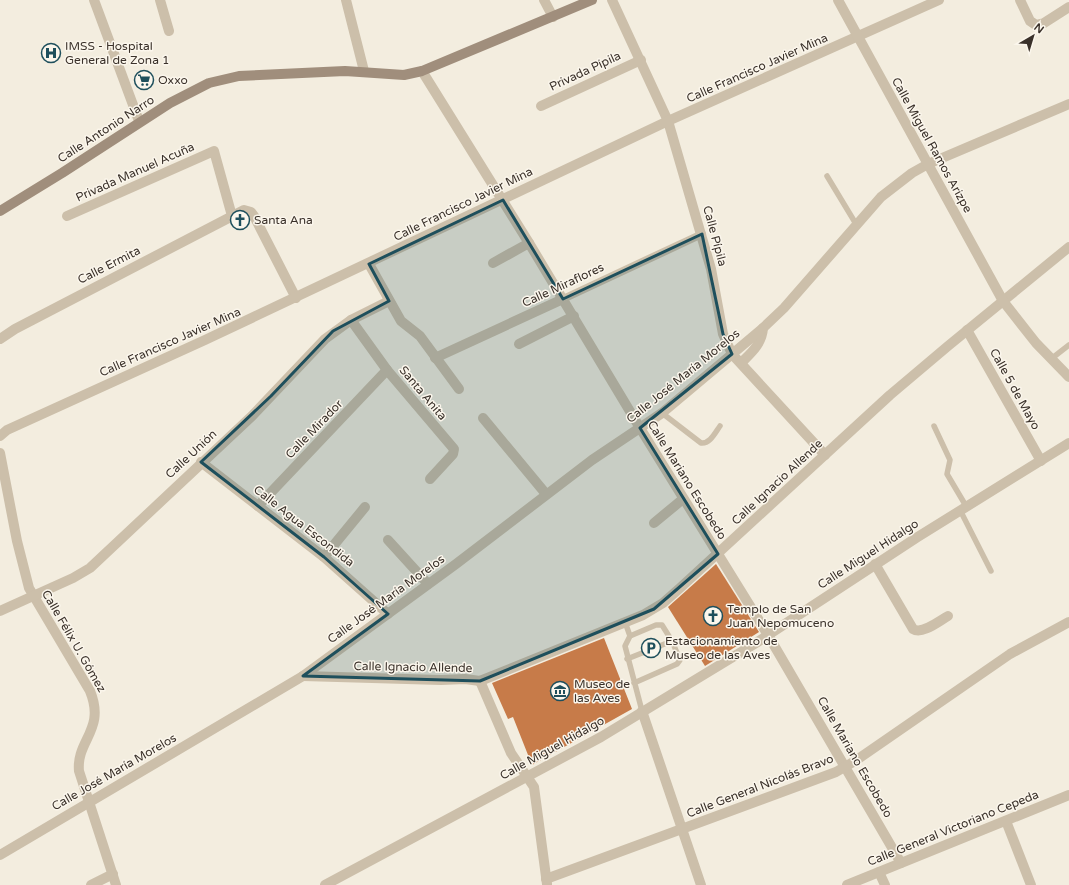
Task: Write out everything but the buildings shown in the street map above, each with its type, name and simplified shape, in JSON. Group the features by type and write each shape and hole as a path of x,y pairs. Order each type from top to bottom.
{"main road":[{"name":"Calle Antonio Narro","path":"0,211 62,173 139,121 190,91 209,84 239,76 364,71 404,76 422,71 592,0"}],"street":[{"path":"94,0 139,121"},
{"path":"160,0 169,31"},
{"path":"346,0 364,71"},
{"path":"544,0 552,17"},
{"name":"Calle Pípila","path":"612,0 668,121 702,234 712,274 723,334 732,354 825,455"},
{"name":"Calle Miguel Ramos Arizpe","path":"838,0 1003,301 1051,359 1069,377"},
{"name":"Calle Francisco Javier Mina","path":"0,436 7,430 369,264 668,121 939,0"},
{"path":"1020,0 1030,21 1036,25 1044,23 1069,6"},
{"name":"Privada Pípila","path":"541,106 641,60"},
{"name":"Calle Mariano Escobedo","path":"422,71 503,200 640,428 768,635 901,863"},
{"name":"Calle José María Morelos","path":"0,855 303,676 388,614 592,460 662,413 763,328 784,308 881,197 912,173 928,164 1069,104"},
{"name":"Privada Manuel Acuña","path":"67,216 214,151 232,216"},
{"name":"Calle Ermita","path":"0,339 15,329 244,210 251,212 296,298"},
{"name":"Calle Miraflores","path":"435,358 702,234"},
{"path":"493,263 529,243"},
{"name":"Calle Ignacio Allende","path":"303,676 428,680 465,679 480,681 625,622 663,603 890,395 1069,247"},
{"path":"369,264 401,321 420,336 459,389"},
{"name":"Calle Unión","path":"0,611 73,578 90,568 271,396 325,339 351,320 389,301"},
{"path":"519,344 574,316"},
{"name":"Santa Anita","path":"351,320 388,370 454,449 454,452 430,479"},
{"name":"Calle José María Morelos","path":"741,363 755,348 762,337 763,328"},
{"name":"Calle 5 de Mayo","path":"967,330 1041,461"},
{"name":"Calle Mirador","path":"258,506 388,370"},
{"path":"483,418 546,494"},
{"name":"Calle Miguel Hidalgo","path":"325,885 529,777 642,711 768,635 875,564 1069,443"},
{"name":"Calle Félix U. Gómez","path":"0,453 25,578 32,596 90,691 94,701 96,717 94,726 78,764 116,885"},
{"name":"Calle Agua Escondida","path":"201,462 324,557 388,614"},
{"path":"654,523 683,498"},
{"path":"324,557 365,507"},
{"path":"388,540 428,584"},
{"path":"875,564 916,631 921,631 948,616"},
{"name":"Calle General Nicolás Bravo","path":"546,882 836,772 846,767 958,692 1010,654 1069,622"},
{"path":"480,681 511,754 519,767 529,777 536,793 546,882"},
{"path":"642,711 701,885"},
{"name":"Calle General Victoriano Cepeda","path":"847,885 1069,795"},
{"path":"1006,821 1031,885"},
{"path":"879,872 885,885"},
{"path":"92,885 113,874"}],"lane":[{"path":"827,176 856,224"},
{"path":"1051,359 1069,345"},
{"path":"662,413 704,444 710,440 720,426"},
{"path":"934,426 950,460 947,474 991,571"},
{"path":"625,622 630,636"},
{"path":"634,682 679,662 680,658 664,626 659,624 630,636 624,646 642,711"},
{"path":"627,660 672,640"}],"highlighted area":[{"path":"503,200 563,299 702,234 723,334 732,354 640,428 718,554 654,609 480,681 303,676 388,614 324,557 201,462 271,396 333,331 389,301 369,264"}],"place":[{"name":"IMSS - Hospital General de Zona 1","path":"51,53"},
{"name":"Oxxo","path":"144,80"},
{"name":"Santa Ana","path":"240,220"},
{"name":"Templo de San Juan Nepomuceno","path":"713,616"},
{"name":"Estacionamiento de Museo de las Aves","path":"651,648"},
{"name":"Museo de las Aves","path":"560,691"}]}
